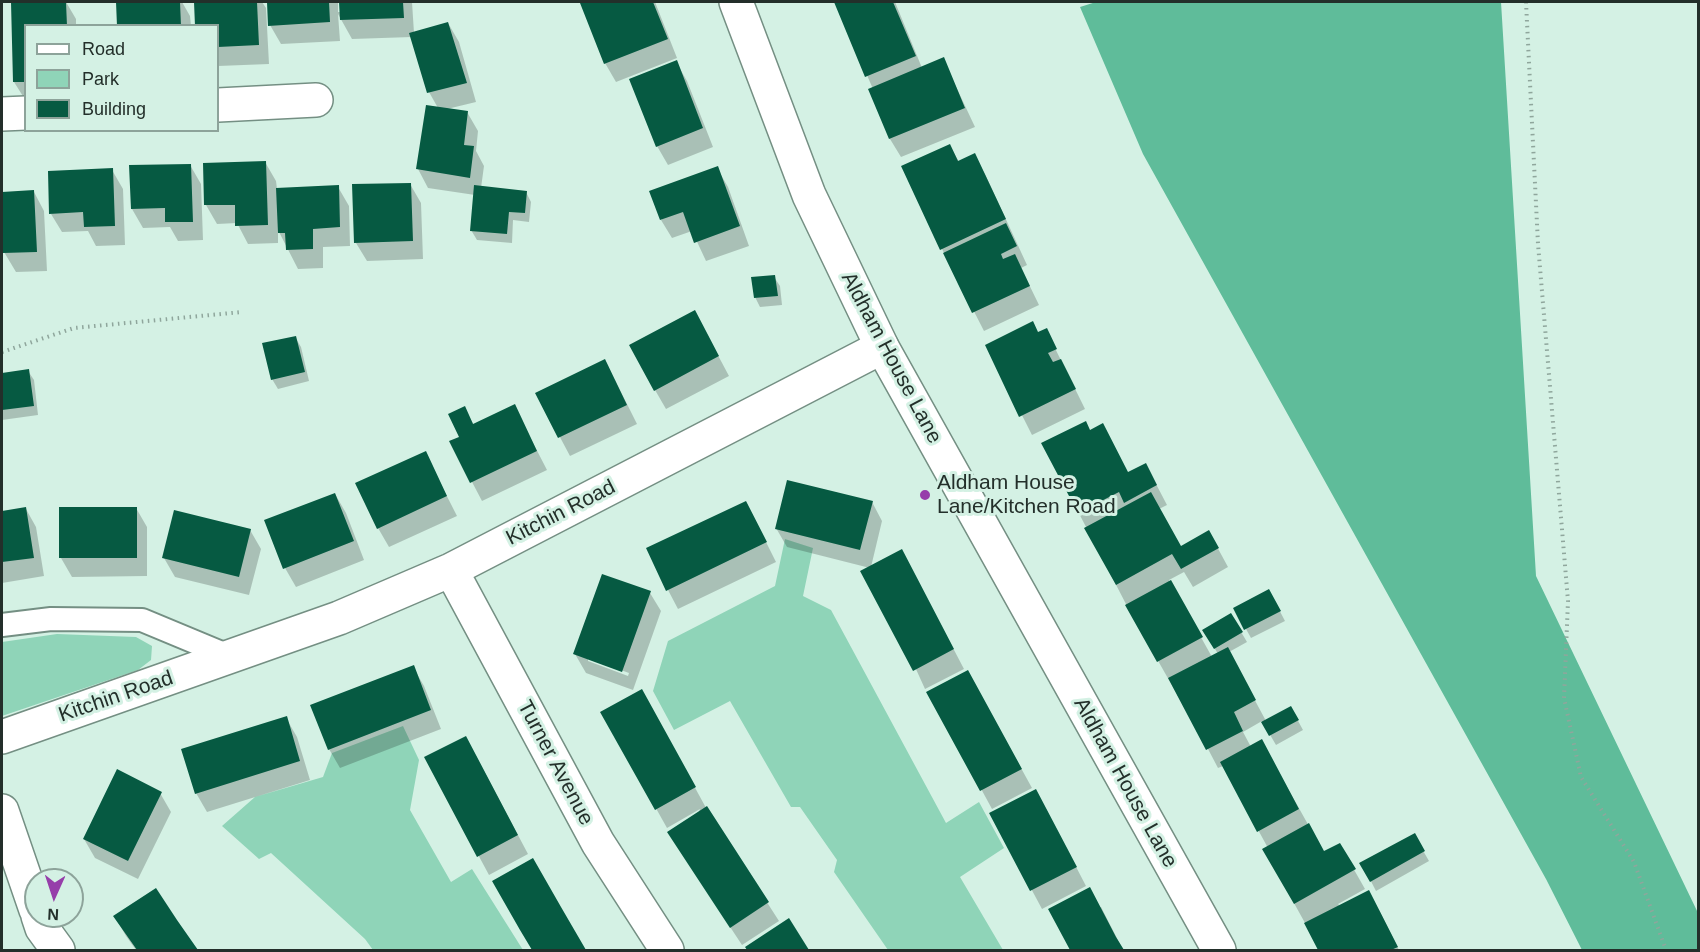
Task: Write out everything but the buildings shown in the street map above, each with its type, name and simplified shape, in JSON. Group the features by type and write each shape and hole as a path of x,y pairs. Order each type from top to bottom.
{"street":[{"name":"Aldham House Lane","path":"736,2 809,195 882,347 1219,951"},
{"path":"219,105 316,100"},
{"path":"2,114 24,113"},
{"name":"Kitchin Road","path":"2,737 339,618 451,570 882,347"},
{"name":"Turner Avenue","path":"451,570 598,843 667,951"},
{"path":"2,811 24,875"},
{"path":"42,928 57,951"}],"lane":[{"path":"2,625 51,619 142,620 231,657"}],"path":[{"path":"1526,2 1538,244 1568,601 1564,698 1581,777 1634,862 1666,951"},
{"path":"2,352 74,328 242,312"}],"green space":[{"path":"1096,2 1501,2 1536,576 1698,913 1698,950 1582,950 1546,879 1143,154 1080,7"},
{"path":"785,539 813,548 803,596 831,610 946,823 979,802 1004,848 960,877 1003,950 888,950 834,872 837,860 800,807 791,807 730,701 674,730 653,691 668,641 775,586"},
{"path":"57,634 136,637 152,646 151,660 138,670 2,716 2,642"},
{"path":"403,726 419,760 410,810 451,882 472,869 523,950 373,950 365,939 271,853 259,859 222,826 255,797 323,777 332,753"}],"place":[{"name":"Aldham House Lane/Kitchen Road","path":"925,495"}]}
